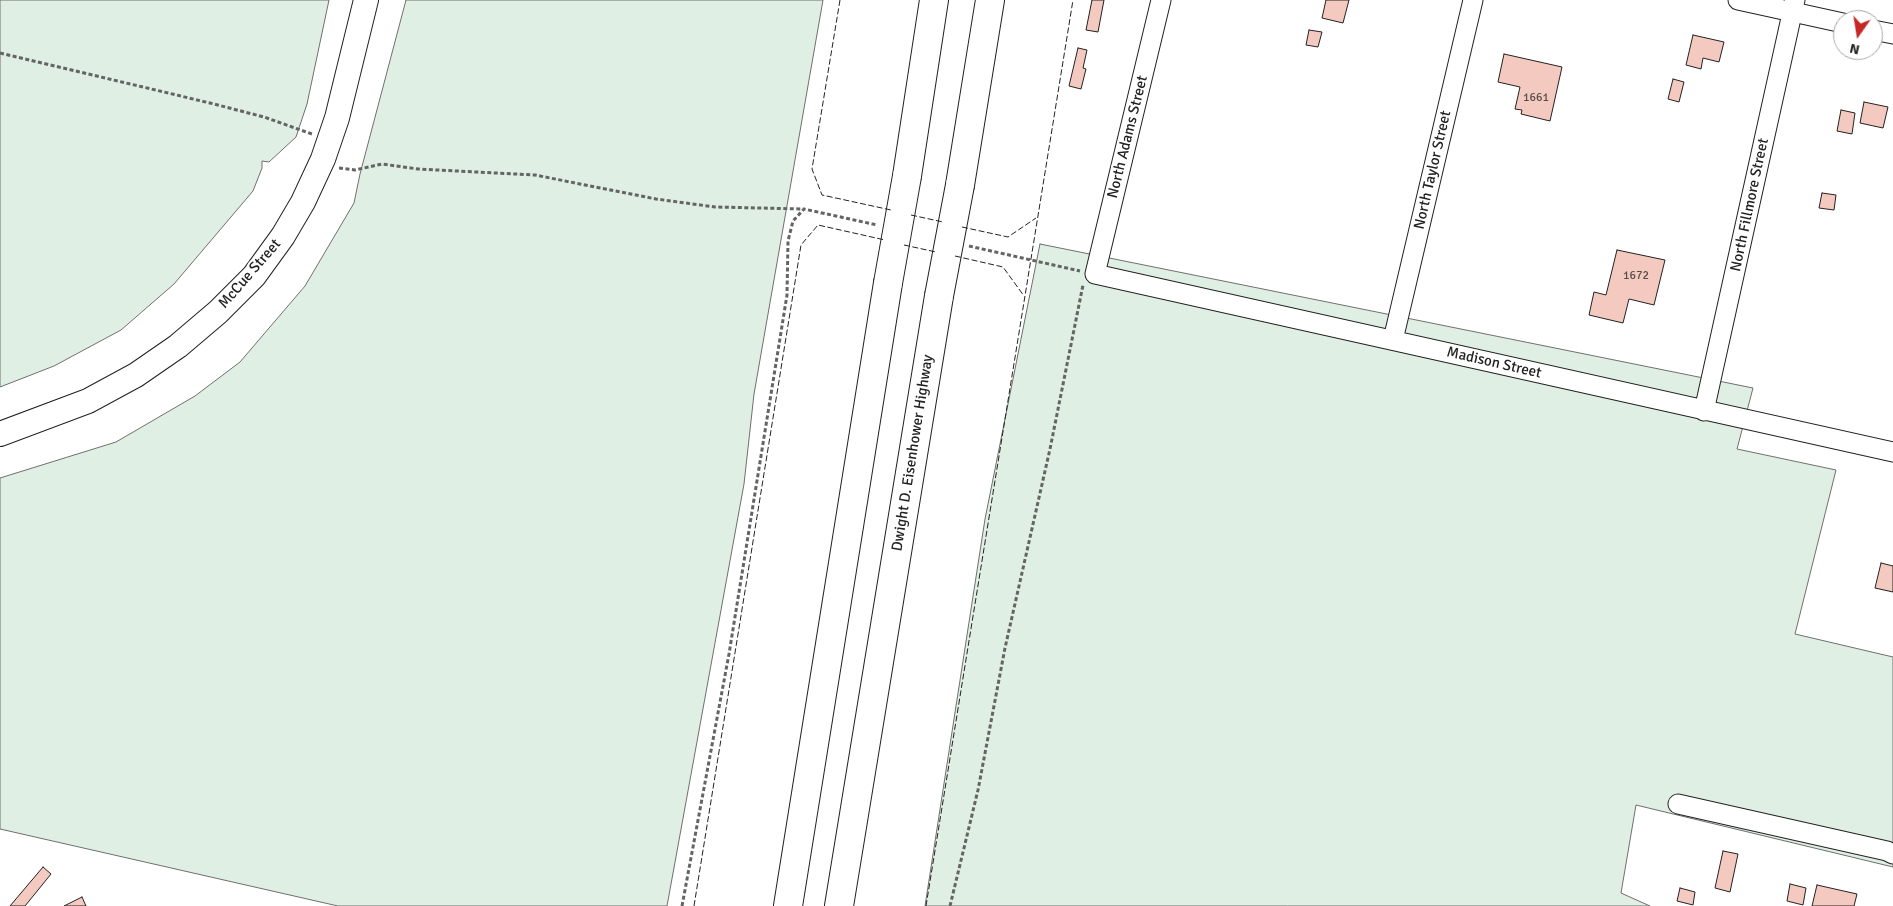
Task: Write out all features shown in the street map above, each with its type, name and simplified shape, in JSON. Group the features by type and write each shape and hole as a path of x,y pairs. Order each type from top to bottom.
{"highway":[{"path":"788,906 934,0"},
{"name":"Dwight D. Eisenhower Highway","path":"839,906 939,296 960,185 990,0"}],"main road":[{"name":"McCue Street","path":"0,434 88,401 136,375 178,346 218,312 254,276 283,236 303,202 320,165 337,118 366,0"}],"street":[{"name":"North Adams Street","path":"1090,273 1161,0"},
{"name":"North Taylor Street","path":"1392,340 1472,0"},
{"path":"1738,0 1793,6 1833,20"},
{"name":"North Fillmore Street","path":"1704,411 1793,6"},
{"name":"Madison Street","path":"1090,273 1893,452"},
{"path":"1678,804 1887,851 1893,854"}],"path":[{"path":"0,53 255,115 329,140"},
{"path":"320,165 355,170 382,164 418,169 536,176 676,202 715,207 804,209 880,226"},
{"path":"682,906 729,654 786,304 788,241 793,221 804,209"},
{"path":"950,906 978,790 1005,648 1090,273 965,245"}],"green space":[{"path":"0,0 329,0 307,104 296,137 269,162 262,161 262,168 253,191 174,284 121,330 54,366 0,387"},
{"path":"406,0 823,0 754,394 744,484 667,906 338,906 0,829 0,478 116,442 195,396 240,362 305,286 354,203"},
{"path":"1040,244 1753,388 1737,449 1836,470 1795,634 1893,657 1893,867 1636,805 1621,893 1650,906 925,906 985,519"}],"building":[{"path":"1092,0 1104,0 1098,32 1086,30"},
{"path":"1326,0 1349,0 1343,23 1322,18"},
{"path":"1309,30 1322,32 1318,47 1306,45"},
{"path":"1693,35 1724,42 1719,62 1703,58 1701,69 1686,65"},
{"path":"1078,48 1087,50 1083,68 1086,69 1081,89 1069,86"},
{"path":"1504,54 1562,67 1550,121 1521,114 1522,110 1515,109 1520,87 1498,82"},
{"path":"1673,79 1684,82 1679,102 1668,99"},
{"path":"1864,102 1888,107 1883,128 1860,123"},
{"path":"1841,110 1855,113 1852,134 1837,131"},
{"path":"1822,193 1836,195 1834,210 1819,208"},
{"path":"1617,250 1665,260 1654,305 1629,299 1623,323 1589,315 1594,292 1606,295"},
{"path":"1881,563 1893,566 1893,592 1875,588"},
{"path":"1723,851 1738,854 1730,892 1715,888"},
{"path":"43,867 51,874 25,906 10,906"},
{"path":"1790,884 1806,888 1803,905 1787,901"},
{"path":"1817,885 1857,894 1854,906 1812,906"},
{"path":"1680,888 1695,892 1693,905 1677,901"},
{"path":"82,897 86,906 64,906"}],"fence":[{"path":"840,0 812,169 822,195 891,210"},
{"path":"926,906 1073,0"},
{"path":"911,215 943,222"},
{"path":"962,227 1008,237 1036,218"},
{"path":"694,906 801,245 818,225 885,240"},
{"path":"904,245 936,252"},
{"path":"955,256 1003,267 1024,296"}]}
